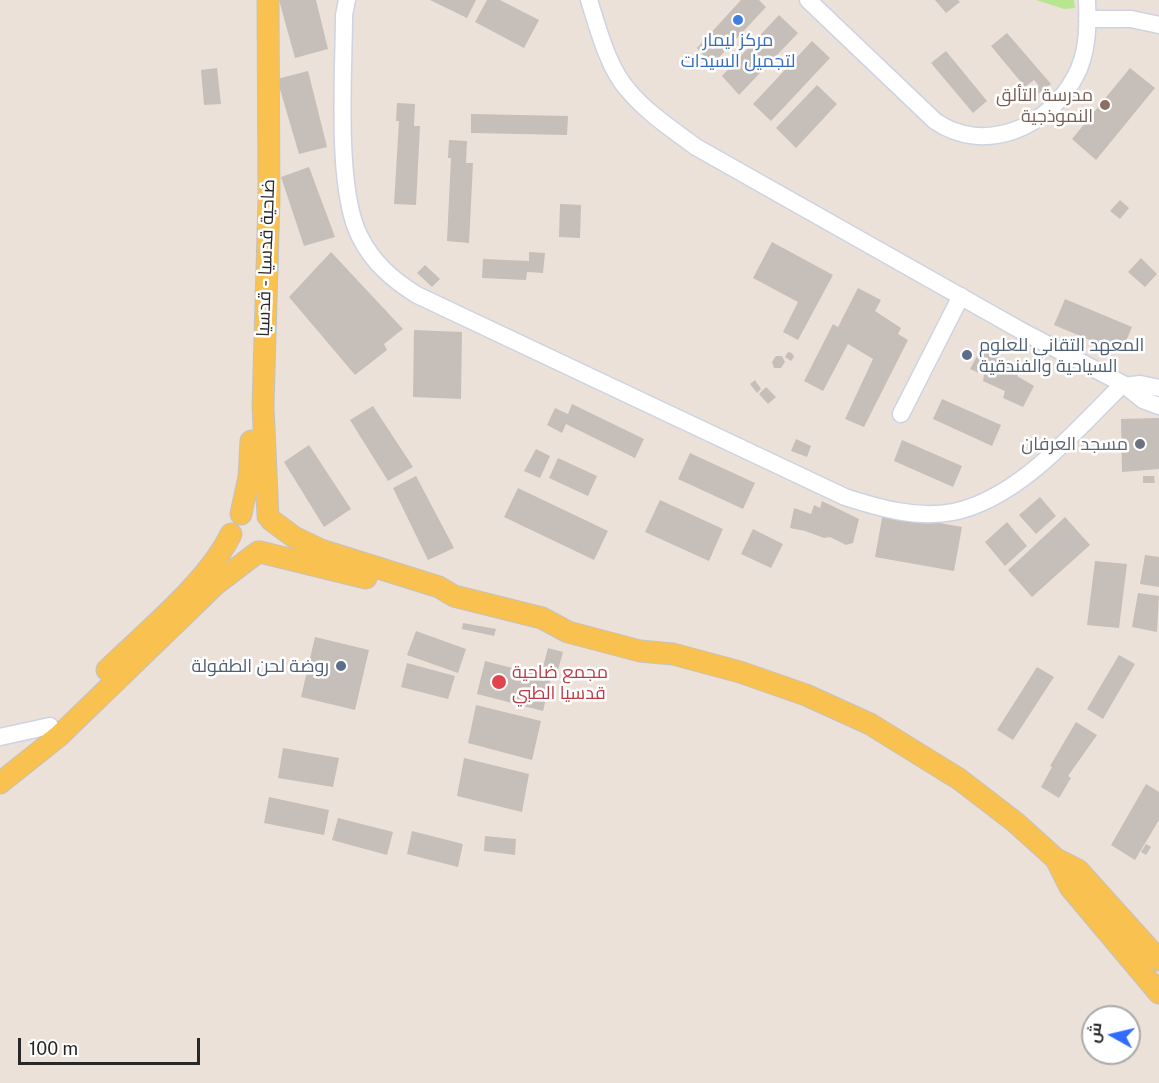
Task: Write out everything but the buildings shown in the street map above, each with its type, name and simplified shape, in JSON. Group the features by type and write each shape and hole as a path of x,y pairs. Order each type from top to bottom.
{"main road":[{"name":"ضاحية قدسيا - قدسيا","path":"240,514 250,465 259,198 257,0"},
{"name":"ضاحية قدسيا - قدسيا","path":"268,0 269,199 263,394 269,518"},
{"path":"0,765 50,726 204,575 215,563 231,534 235,519 240,514 255,510 294,537 314,547 439,586 454,596"},
{"path":"0,783 59,736 216,584 272,542 274,534 269,518"},
{"path":"231,534 241,549 291,558 429,595 454,596 542,618 568,632 639,651 673,654 774,682 870,724 960,779 1015,822 1056,859 1065,880 1155,972"}],"street":[{"path":"347,0 344,15 345,153 349,208 359,237 374,260 394,280 417,295 845,497 901,512 953,512 1000,492 1022,479 1124,385 1140,384 1159,388"},
{"path":"589,0 611,61 626,88 658,120 696,147 1124,385 1143,400 1159,406"},
{"path":"598,22 601,0"},
{"path":"808,0 935,121 947,129 972,137 994,137 1012,132 1049,111 1076,77 1083,58 1088,19 1087,0"},
{"path":"1088,19 1131,19 1159,25"},
{"path":"901,414 961,296"},
{"path":"0,738 50,726"}],"green space":[{"path":"1036,0 1074,0 1075,8 1064,9"}],"place":[{"name":"مركز ليمار لتجميل السيدات","path":"738,20"},
{"name":"مدرسة التألق النموذجية","path":"1105,105"},
{"name":"المعهد التقاني للعلوم السياحية والفندقية","path":"967,355"},
{"name":"مسجد العرفان","path":"1140,444"},
{"name":"روضة لحن الطفولة","path":"341,666"},
{"name":"مجمع ضاحية قدسيا الطبي","path":"499,682"}]}
